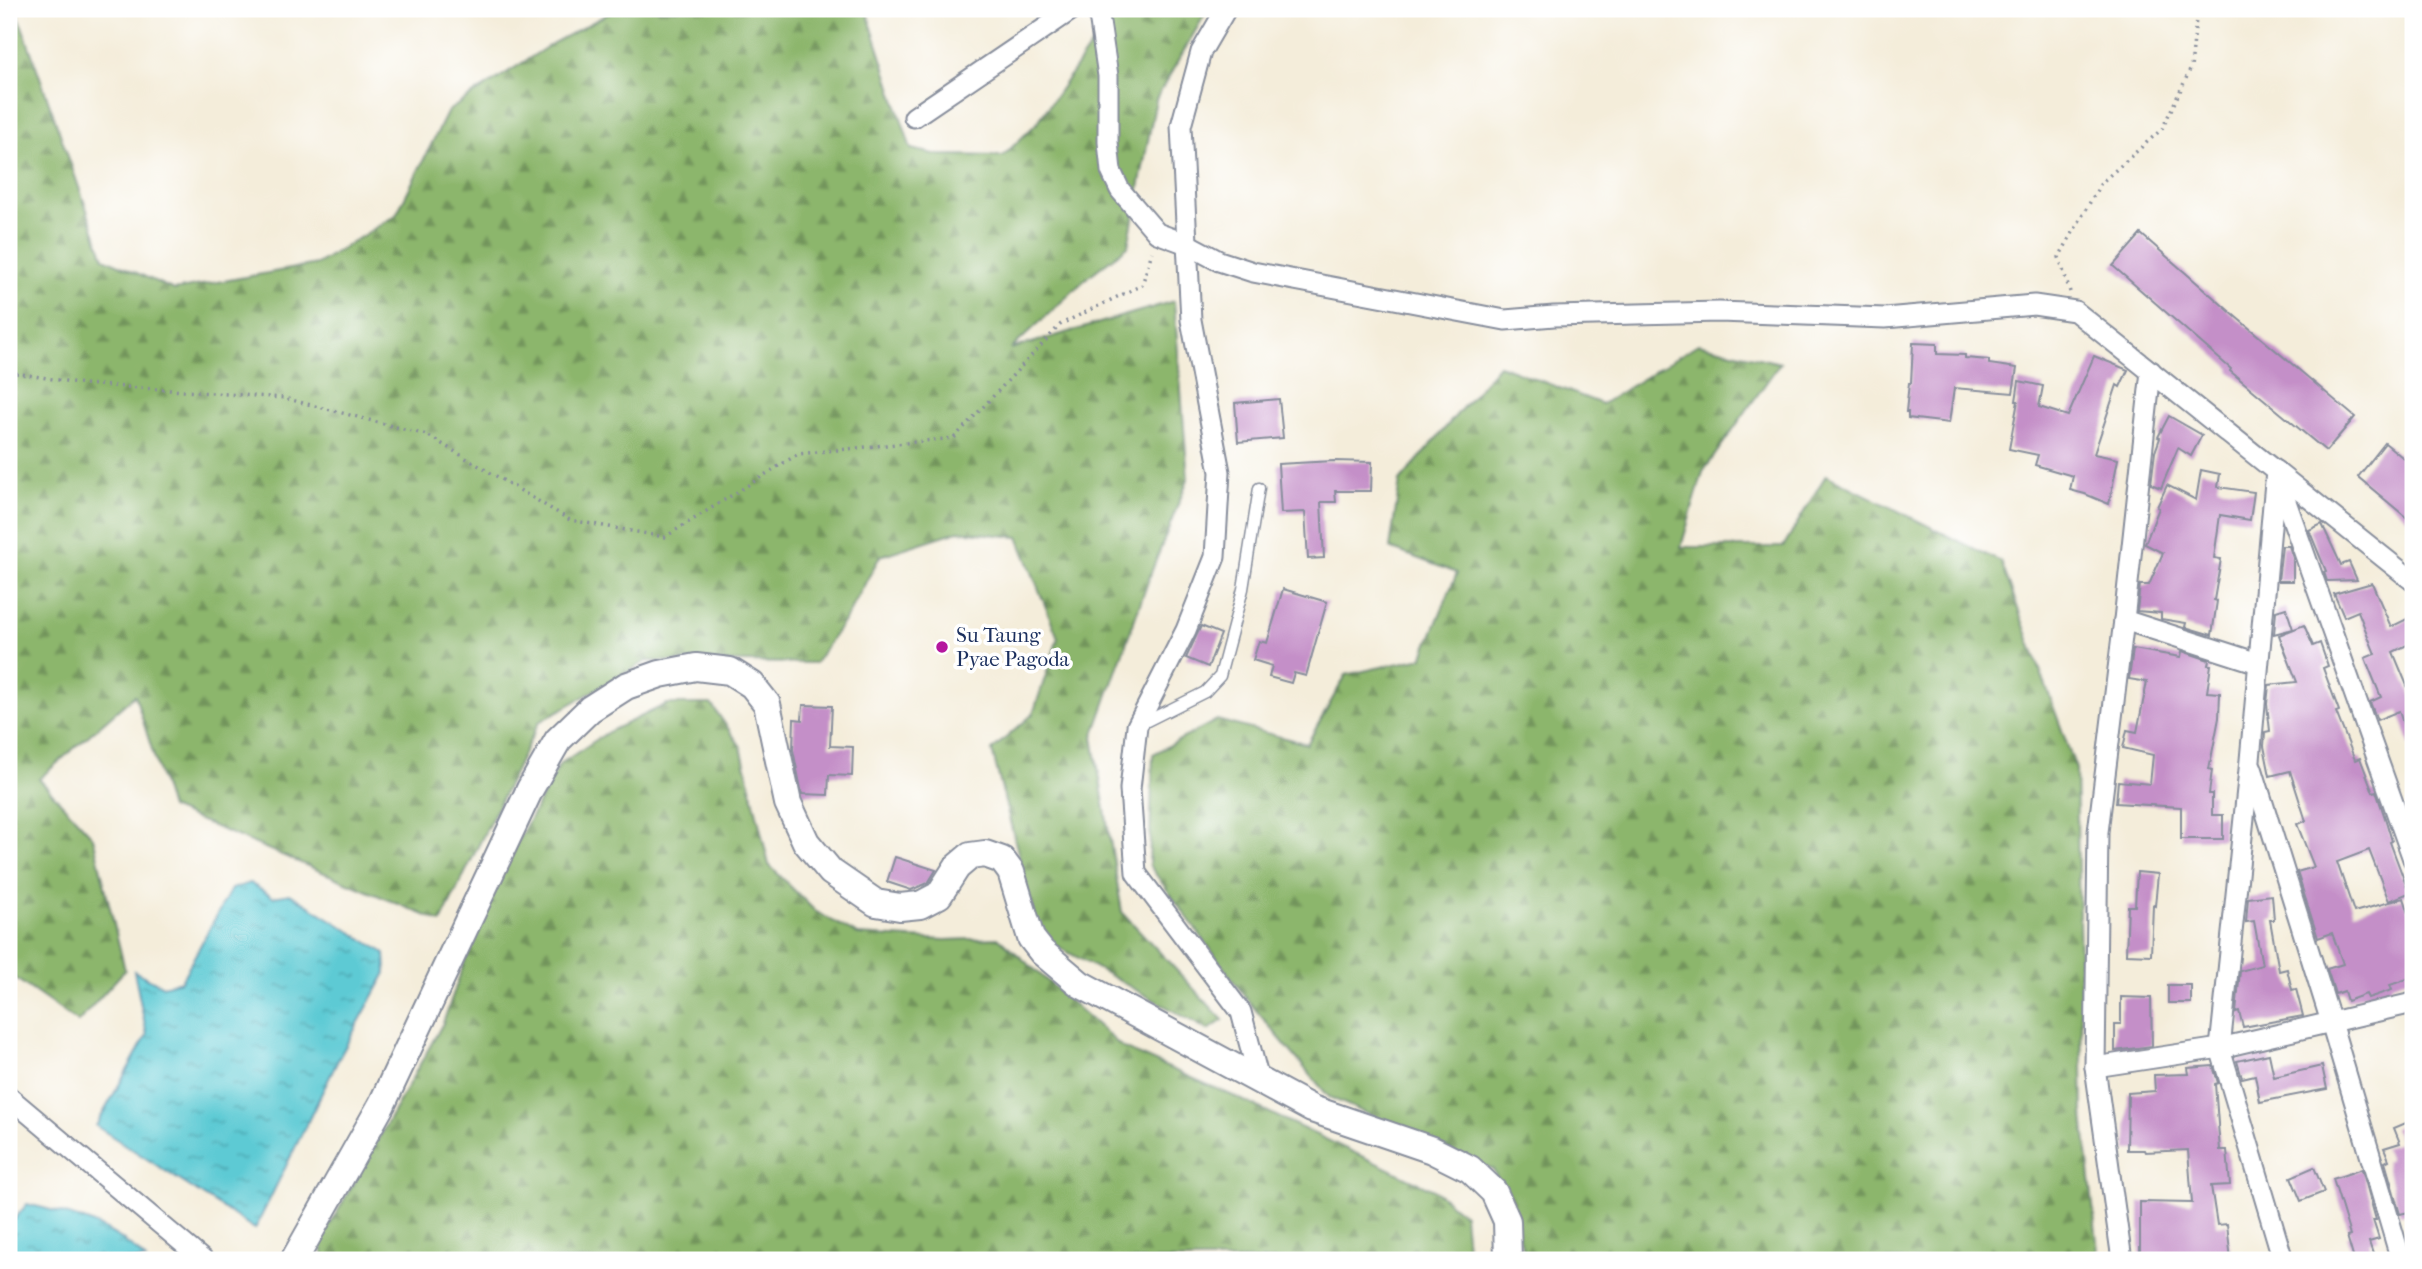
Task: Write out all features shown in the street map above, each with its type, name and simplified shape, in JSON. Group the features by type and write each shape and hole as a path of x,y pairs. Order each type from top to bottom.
{"main road":[{"path":"295,1260 382,1104 530,789 558,740 590,709 626,686 660,674 696,667 730,671 752,685 767,705 788,803 806,842 831,872 876,903 900,907 920,905 939,895 957,867 970,856 985,854 1002,860 1011,872 1031,938 1042,952 1080,984 1312,1109 1432,1150 1471,1169 1494,1192 1507,1221 1508,1260"}],"street":[{"path":"914,117 1073,9"},
{"path":"1098,9 1108,76 1111,171 1120,190 1157,233 1187,244 1219,261 1253,272 1505,320 1554,316 1719,312 1885,318 2034,306 2075,311 2413,581"},
{"path":"1226,9 1201,52 1181,126 1191,320 1220,472 1215,557 1186,630 1137,726 1130,789 1136,873 1241,1013 1259,1080"},
{"path":"2122,1260 2095,1067 2098,832 2151,371"},
{"path":"2276,471 2220,1048 2283,1260"},
{"path":"2276,471 2413,859"},
{"path":"2124,620 2258,663"},
{"path":"2250,760 2331,1022 2400,1260"},
{"path":"2095,1067 2220,1048 2413,1003"},
{"path":"9,1097 202,1260"}],"lane":[{"path":"1137,726 1205,692 1220,676 1243,589 1259,488"}],"path":[{"path":"2075,311 2059,257 2101,183 2162,129 2191,68 2197,9"},
{"path":"9,372 84,384 284,398 427,435 570,520 665,537 798,454 954,438 1061,324 1142,285 1157,233"}],"green space":[{"path":"617,9 866,9 911,149 939,155 1003,156 1037,123 1116,9 1208,9 1156,99 1128,246 1089,276 1011,349 1174,301 1188,479 1151,573 1093,737 1122,912 1223,1020 1208,1030 1039,936 992,750 1033,714 1058,638 1018,537 958,531 880,556 848,615 815,663 647,661 539,722 441,922 170,808 135,695 39,779 93,837 125,970 78,1022 9,974 9,26 17,12 104,258 174,290 317,264 396,215 448,111 553,43"},
{"path":"1698,344 1780,363 1703,472 1681,547 1783,547 1826,475 2001,562 2076,769 2083,1116 2099,1260 1523,1260 1525,1253 1493,1169 1329,1097 1249,1002 1149,865 1153,754 1217,720 1307,744 1346,675 1422,658 1457,573 1390,548 1400,481 1499,365 1602,404"},
{"path":"667,704 711,704 741,747 769,865 815,911 858,935 945,940 999,938 1123,1048 1240,1099 1434,1190 1464,1215 1468,1260 324,1260 321,1241 443,1023 489,893 560,764 608,732"}],"water":[{"path":"250,883 273,897 290,894 385,953 386,973 339,1058 255,1229 96,1126 147,1035 134,971 163,986 181,981 231,889"},
{"path":"27,1204 76,1217 106,1230 146,1260 9,1260 9,1226"}],"building":[{"path":"2141,234 2355,417 2326,451 2230,371 2231,369 2113,266"},
{"path":"1913,343 1937,344 1937,354 1965,355 1965,358 1989,360 1989,364 2017,368 2013,393 1954,388 1949,423 1908,418 1906,412"},
{"path":"2094,356 2128,370 2120,387 2117,385 2094,454 2118,459 2109,504 2070,490 2073,476 2035,465 2038,455 2009,449 2019,381 2043,386 2039,407 2068,416"},
{"path":"1279,399 1283,438 1238,442 1235,403"},
{"path":"2169,416 2202,435 2191,456 2178,448 2161,488 2151,484 2155,452 2160,438 2158,437"},
{"path":"2385,443 2413,466 2413,523 2358,477"},
{"path":"1372,462 1371,491 1335,491 1336,502 1321,502 1324,558 1308,559 1305,512 1281,513 1278,464"},
{"path":"2201,470 2220,474 2218,487 2254,492 2250,520 2220,515 2214,558 2221,559 2214,600 2217,601 2212,635 2185,627 2186,623 2161,619 2161,613 2137,611 2140,585 2149,585 2163,553 2145,544 2159,508 2157,507 2167,485 2196,500"},
{"path":"2322,524 2341,565 2349,562 2357,580 2327,581 2326,571 2309,530"},
{"path":"2282,546 2289,546 2293,558 2293,581 2278,581"},
{"path":"2372,583 2391,627 2413,616 2413,642 2393,652 2413,700 2413,745 2410,746 2399,711 2377,720 2370,702 2381,697 2365,658 2375,654 2358,611 2344,617 2334,594"},
{"path":"1283,589 1327,602 1306,676 1294,673 1291,683 1269,677 1272,666 1253,660 1259,641 1267,643"},
{"path":"2286,608 2293,629 2274,634 2276,611"},
{"path":"2304,625 2313,646 2320,643 2328,666 2323,668 2339,711 2336,712 2355,760 2360,758 2373,792 2376,791 2392,841 2390,842 2409,893 2389,901 2369,850 2337,862 2354,912 2404,898 2413,926 2413,977 2390,985 2392,990 2368,998 2366,994 2347,1001 2344,991 2335,994 2327,969 2343,964 2332,933 2318,938 2297,872 2314,867 2297,824 2306,821 2290,771 2270,776 2264,746 2265,732 2270,731 2267,704 2269,685 2297,682 2279,635"},
{"path":"1201,626 1221,634 1208,667 1186,658"},
{"path":"2133,649 2181,657 2182,651 2209,660 2208,665 2211,665 2207,692 2220,693 2219,718 2209,769 2212,770 2209,794 2212,794 2212,815 2223,815 2223,839 2181,839 2181,807 2116,803 2118,781 2150,784 2153,755 2123,748 2127,730 2137,732 2147,682 2129,679"},
{"path":"803,705 832,706 830,746 853,747 852,776 829,775 828,795 802,794 793,750 794,719 802,720"},
{"path":"895,857 936,870 928,883 911,890 887,882"},
{"path":"2137,872 2158,874 2155,906 2153,905 2151,955 2126,954 2128,906 2135,906"},
{"path":"2272,895 2274,920 2270,920 2279,971 2287,969 2303,1016 2243,1027 2239,1011 2236,1012 2240,971 2262,965 2254,921 2246,922 2248,898"},
{"path":"2168,985 2191,985 2191,1003 2168,1003"},
{"path":"2121,997 2151,998 2152,1046 2115,1051 2115,1024 2121,1024"},
{"path":"2269,1054 2274,1077 2322,1066 2327,1089 2260,1102 2255,1075 2242,1078 2237,1061"},
{"path":"2213,1066 2218,1083 2215,1084 2220,1150 2227,1150 2230,1185 2211,1186 2217,1225 2227,1224 2231,1260 2140,1260 2140,1202 2192,1203 2188,1150 2127,1150 2128,1093 2155,1091 2154,1075 2189,1074 2188,1068"},
{"path":"2413,1120 2413,1211 2400,1214 2385,1162 2389,1160 2384,1148 2400,1143 2394,1128"},
{"path":"2314,1167 2324,1192 2301,1201 2291,1177"},
{"path":"2362,1169 2379,1239 2369,1242 2375,1260 2354,1260 2347,1236 2350,1235 2333,1179"}],"place":[{"name":"Su Taung Pyae Pagoda","path":"942,647"}]}
